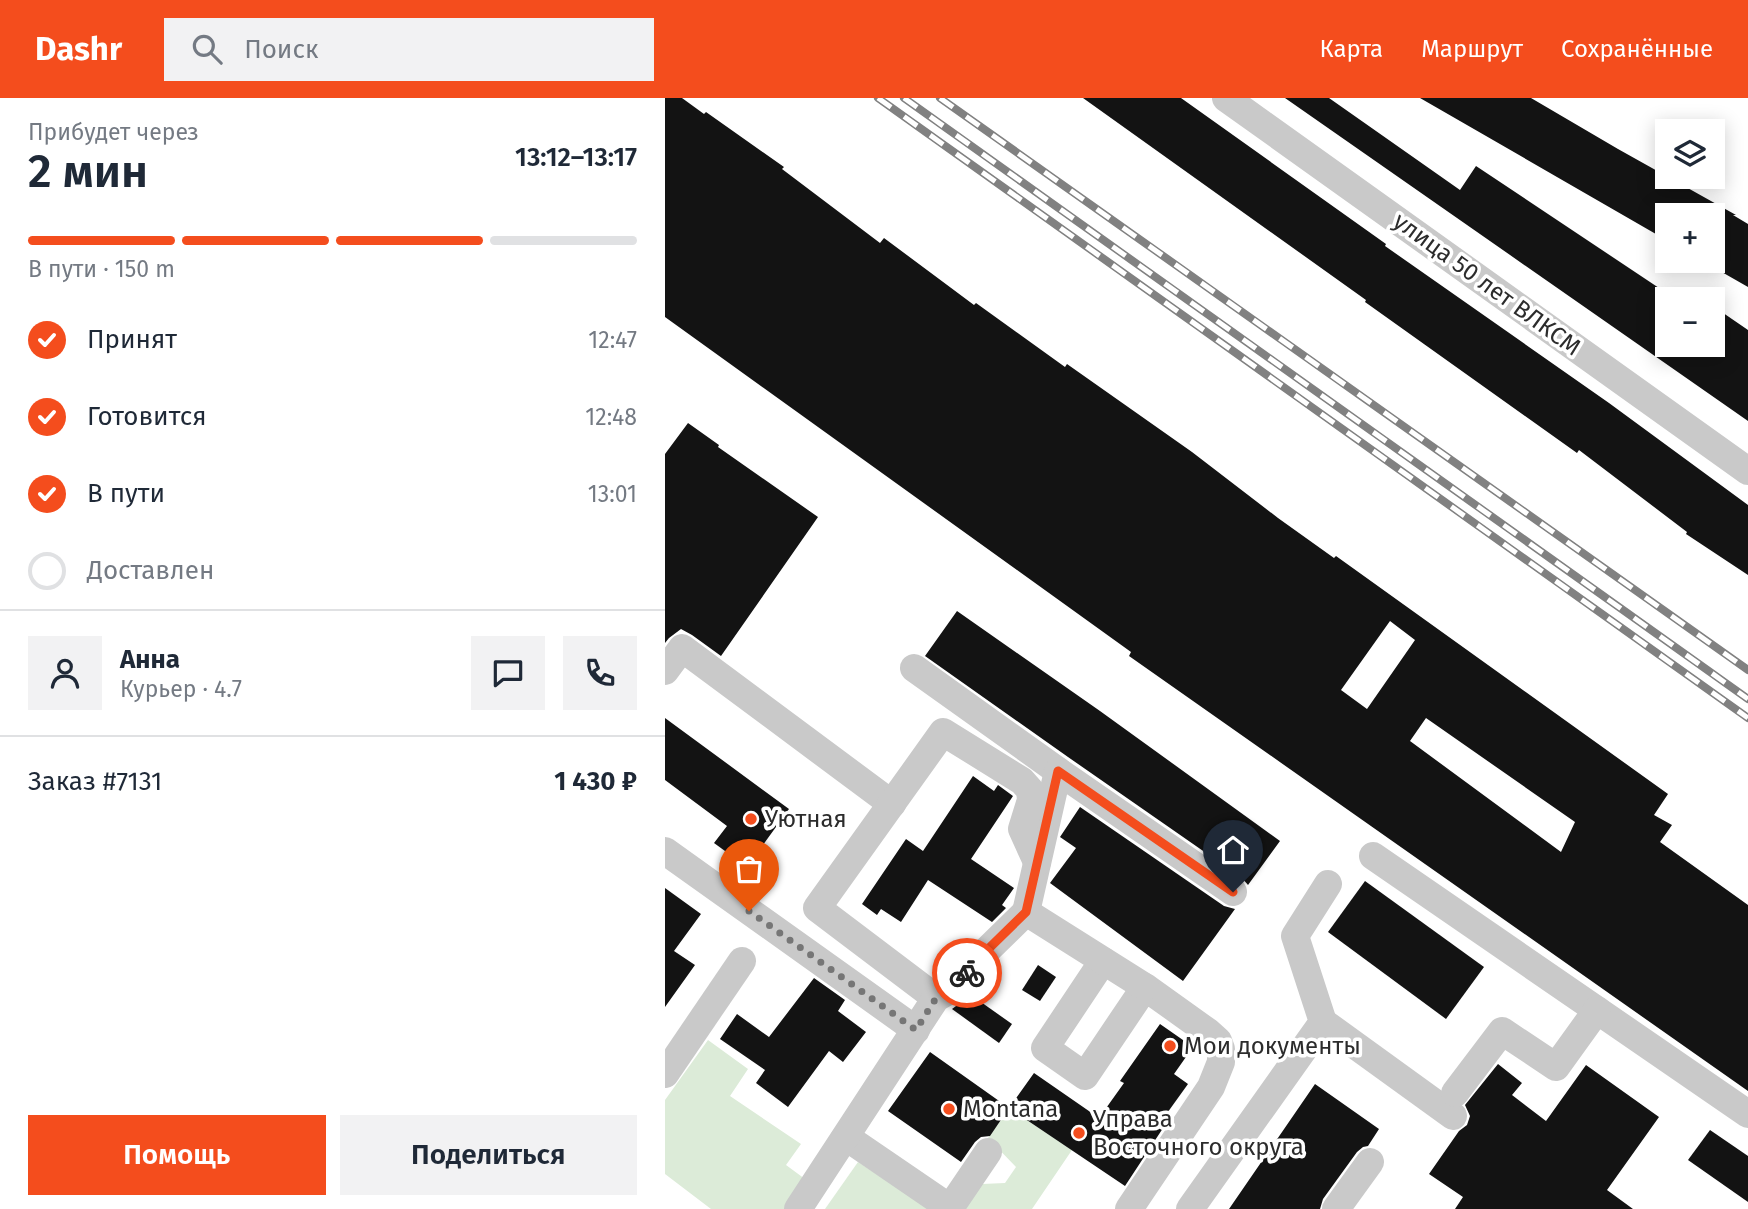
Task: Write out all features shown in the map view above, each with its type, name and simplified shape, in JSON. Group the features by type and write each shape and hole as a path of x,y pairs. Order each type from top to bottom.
{"street":[{"name":"улица 50 лет ВЛКСМ","path":"1226,98 1748,471"},
{"path":"665,671 682,649 892,804"},
{"path":"914,668 1233,892"},
{"path":"936,998 817,908 943,732 1022,780 1030,790 1031,800 1022,829 1037,863"},
{"path":"798,1209 936,998 957,986 979,958 1026,912 1058,771"},
{"path":"665,851 916,1030"},
{"path":"1373,856 1748,1114"},
{"path":"1328,884 1295,936 1323,1022 1454,1104 1502,1031 1556,1067 1597,1010"},
{"path":"1026,912 1208,1032 1221,1049 1221,1062 1211,1087 1129,1209"},
{"path":"665,1074 742,961"},
{"path":"1103,961 1045,1048 1085,1076 1145,988"},
{"path":"1190,1209 1323,1022"},
{"path":"846,1137 950,1208 988,1152"},
{"path":"1336,1209 1370,1161"}],"green space":[{"path":"708,1040 748,1069 730,1096 801,1144 786,1165 805,1179 784,1209 711,1209 665,1174 665,1100"},
{"path":"1009,1108 1072,1150 1032,1209 965,1209 982,1184 1005,1183 1016,1167 988,1138"},
{"path":"858,1162 930,1209 825,1209"}],"building":[{"path":"665,98 682,98 784,167 782,169 880,243 884,238 974,305 976,303 1065,367 1067,364 1192,452 1278,518 1334,558 1336,556 1668,794 1654,815 1672,825 1660,842 1748,905 1748,1091 1129,656 1131,652 665,317","holes":["1390,621 1415,640 1367,709 1341,690","1426,718 1575,822 1561,852 1410,741"]},
{"path":"1083,98 1181,98 1386,244 1385,246 1609,403 1748,505 1748,575 1686,534 1687,532 1579,450 1577,453"},
{"path":"1285,98 1329,98 1460,190 1476,166 1658,287 1655,287 1655,356"},
{"path":"1420,98 1531,98 1655,170 1655,189 1690,189 1715,203 1655,203 1655,234"},
{"path":"1725,209 1748,224 1748,287 1724,273"},
{"path":"1725,314 1748,330 1748,421 1656,357 1725,357"},
{"path":"688,423 818,517 721,656 681,629 665,643 665,454"},
{"path":"957,611 1280,841 1248,885 1242,878 925,656"},
{"path":"665,718 789,809 747,867 714,843 727,826 665,780"},
{"path":"973,776 994,791 998,785 1013,796 971,859 1014,888 1002,905 1006,908 992,922 928,880 901,922 881,909 877,915 862,904 906,839 923,851"},
{"path":"1080,807 1224,906 1235,909 1183,981 1050,883 1076,848 1060,837"},
{"path":"1365,881 1484,967 1446,1019 1328,932"},
{"path":"665,888 701,914 674,951 695,965 665,1007"},
{"path":"1038,965 1056,977 1040,1001 1022,990"},
{"path":"814,978 845,1000 838,1011 866,1032 843,1062 829,1051 788,1107 756,1083 765,1070 720,1039 737,1014 769,1037"},
{"path":"971,995 1012,1024 999,1043 952,1009"},
{"path":"1160,1024 1193,1047 1174,1074 1188,1084 1165,1116 1169,1119 1125,1186 1009,1108 1034,1073 1099,1118 1124,1083 1120,1081"},
{"name":"Montana","path":"930,1052 1009,1108 990,1136 981,1137 975,1142 961,1162 888,1111"},
{"path":"1498,1064 1522,1083 1512,1095 1546,1121 1586,1065 1659,1117 1607,1190 1633,1209 1455,1209 1463,1197 1429,1174 1459,1131 1467,1125 1470,1116 1465,1105"},
{"path":"1315,1084 1379,1129 1368,1146 1357,1152 1323,1199 1320,1209 1229,1209"},
{"path":"1710,1130 1748,1156 1748,1202 1688,1160"}],"railway":[{"path":"878,98 1748,718"},
{"path":"904,98 1748,699"},
{"path":"940,98 1748,670"}],"way so far":[{"path":"749,911 916,1030 936,998 957,986 967,973"}],"place":[{"name":"Уютная","path":"751,819"},
{"name":"Мои документы","path":"1170,1046"},
{"name":"Montana","path":"949,1109"},
{"name":"Управа Восточного округа","path":"1079,1133"}],"route":[{"path":"967,973 1026,912 1058,771 1233,892"}]}
